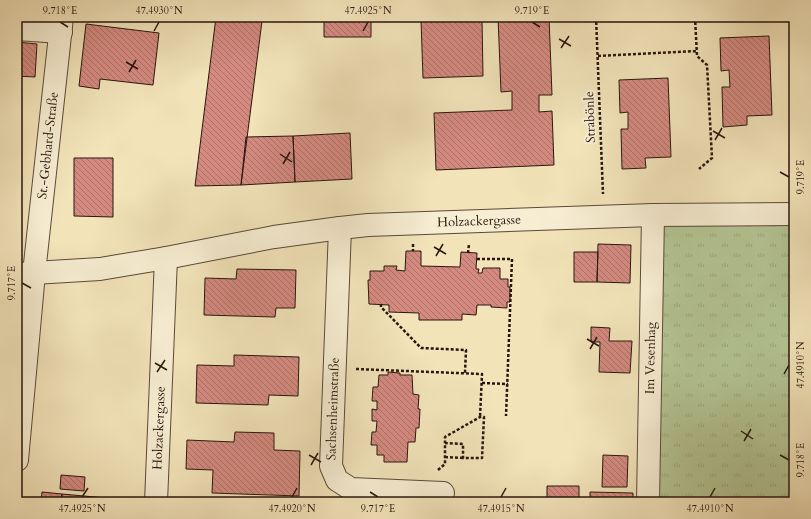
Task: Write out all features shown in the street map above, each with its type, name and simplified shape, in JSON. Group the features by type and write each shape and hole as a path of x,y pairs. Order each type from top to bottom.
{"street":[{"path":"17,29 61,24"},
{"name":"St.-Gebhard-Straße","path":"17,460 26,274 61,24"},
{"name":"Holzackergasse","path":"26,274 100,269 274,237 368,225 604,216 794,214"},
{"name":"Im Vesenhag","path":"648,502 653,215"},
{"name":"Sachsenheimstraße","path":"340,228 331,466 336,480 351,489 436,492"},
{"name":"Holzackergasse","path":"156,502 166,258"}],"path":[{"name":"Strabönle","path":"596,17 604,216"},
{"path":"696,17 697,56 707,65 712,158 699,169"},
{"path":"598,56 697,51"},
{"path":"477,259 512,259 506,416"},
{"path":"381,304 381,307 421,348 466,350 465,373"},
{"path":"334,369 482,374 480,417"},
{"path":"482,383 508,384"},
{"path":"445,457 482,458 484,417 480,417"},
{"path":"436,492 429,473 435,473 445,464 446,437 480,417"},
{"path":"445,443 464,444 463,458"}],"green space":[{"path":"661,224 794,224 794,502 655,502"}],"building":[{"path":"216,17 262,21 241,185 195,186"},
{"path":"324,17 371,17 371,37 324,37"},
{"path":"498,17 549,17 552,95 539,95 539,112 552,111 554,165 436,170 434,113 512,110 512,91 501,92"},
{"path":"482,18 483,76 423,78 421,20"},
{"path":"86,24 159,33 153,85 100,79 99,89 79,86"},
{"path":"769,36 772,115 747,116 747,125 723,127 722,87 730,87 729,70 721,71 720,38"},
{"path":"17,42 37,44 35,77 17,76"},
{"path":"668,78 671,157 645,158 646,168 622,169 621,129 628,129 628,112 620,113 619,80"},
{"path":"17,108 21,109 18,149 17,149"},
{"path":"350,133 352,179 295,182 293,136"},
{"path":"293,136 295,182 241,185 246,137"},
{"path":"74,158 113,158 113,217 74,216"},
{"path":"598,244 631,245 630,283 597,282"},
{"path":"406,251 421,251 421,266 460,267 461,252 477,253 476,269 479,269 478,273 482,273 483,268 500,268 500,279 508,279 508,287 510,287 510,302 507,302 507,308 491,307 491,305 477,305 476,315 462,314 462,320 419,320 419,313 389,312 389,305 369,304 368,280 370,280 370,271 384,271 384,266 397,266 396,270 405,271"},
{"path":"574,252 598,252 597,282 574,282"},
{"path":"237,269 296,270 295,308 276,308 275,317 204,315 205,278 236,279"},
{"path":"591,327 610,328 609,341 632,341 630,373 599,372 600,342 591,342"},
{"path":"234,355 299,357 298,396 269,395 268,405 196,403 197,365 234,366"},
{"path":"388,372 400,373 400,375 412,375 413,394 419,395 419,428 416,428 415,442 408,442 407,462 384,462 384,455 377,455 377,445 371,445 372,432 376,432 377,421 372,421 372,409 377,410 377,401 372,401 373,387 378,387 379,375 388,375"},
{"path":"235,432 274,433 274,450 300,451 299,496 212,493 213,470 186,469 187,440 234,442"},
{"path":"603,455 628,456 627,487 602,487"},
{"path":"61,475 85,477 84,491 60,489"},
{"path":"547,486 579,486 579,502 547,502"},
{"path":"42,492 62,494 61,502 41,502"},
{"path":"590,492 633,493 633,502 590,502"},
{"path":"62,494 106,498 106,502 61,502"}]}
